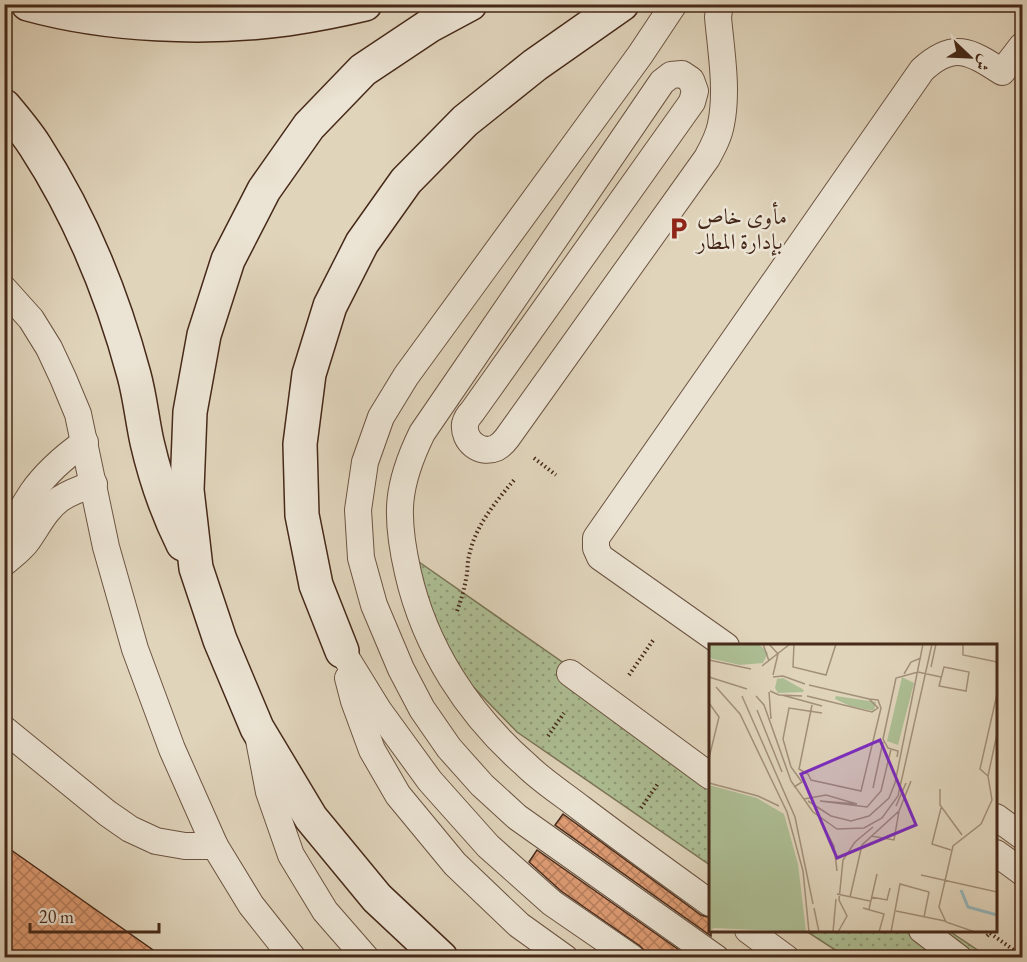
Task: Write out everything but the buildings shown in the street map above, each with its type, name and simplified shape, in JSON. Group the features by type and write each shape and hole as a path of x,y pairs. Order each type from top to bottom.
{"street":[{"path":"28,4 96,17 187,25 287,19 365,4"},
{"path":"196,568 187,490 190,412 204,335 228,260 264,190 309,126 363,70 429,27 471,4"},
{"path":"342,651 316,585 302,515 301,492 300,444 309,374 330,306 362,243 406,181 465,121 535,65 622,4"},
{"path":"4,106 34,144 61,189 94,256 117,316 135,377 147,442 163,496 180,539 196,568 220,640 257,728 311,818 377,898 441,957"}],"lane":[{"path":"674,4 640,55 406,376 381,417 365,462 358,510 361,558 374,605 401,669 422,709 449,748 482,785 517,817 716,957"},
{"path":"709,902 526,766 476,713 454,683 435,651 411,588 403,552 400,502 411,454 422,433 662,82 670,75 682,74 691,80 695,91 692,102 472,412 465,423 466,435 473,446 485,451 498,448 507,438 707,158 716,143 724,109 718,17 720,4"},
{"path":"725,644 600,557 596,548 596,538 922,70 935,58 950,52 967,53 1002,72 1023,46"},
{"path":"6,294 31,319 49,348 78,414 106,547 135,649 172,750 215,846 251,905 293,957"},
{"path":"5,562 15,524 32,492 65,456 85,442"},
{"path":"5,562 28,541 46,512 59,499 94,484"},
{"path":"342,651 354,701 372,750 398,795 454,864 519,925 565,957"},
{"path":"342,651 379,711 430,781 488,846 552,903 632,957"},
{"path":"401,669 435,651"},
{"path":"577,679 709,776"},
{"path":"257,728 269,792 291,855 325,911 366,957"},
{"path":"4,729 130,829 156,841 185,846 215,846"},
{"path":"997,818 1023,836"},
{"path":"997,854 1023,872"},
{"path":"751,932 786,957"},
{"path":"925,932 959,957"}],"path":[{"path":"435,651 456,616 467,577 469,556 484,517 519,475"},
{"path":"610,703 675,609"},
{"path":"526,766 577,679"},
{"path":"619,837 680,754"}],"green space":[{"path":"409,555 709,764 709,864 517,732 456,669"},
{"path":"808,932 950,932 988,957 846,957"}],"place":[{"name":"مأوى خاص بإدارة المطار","path":"679,229"}]}
